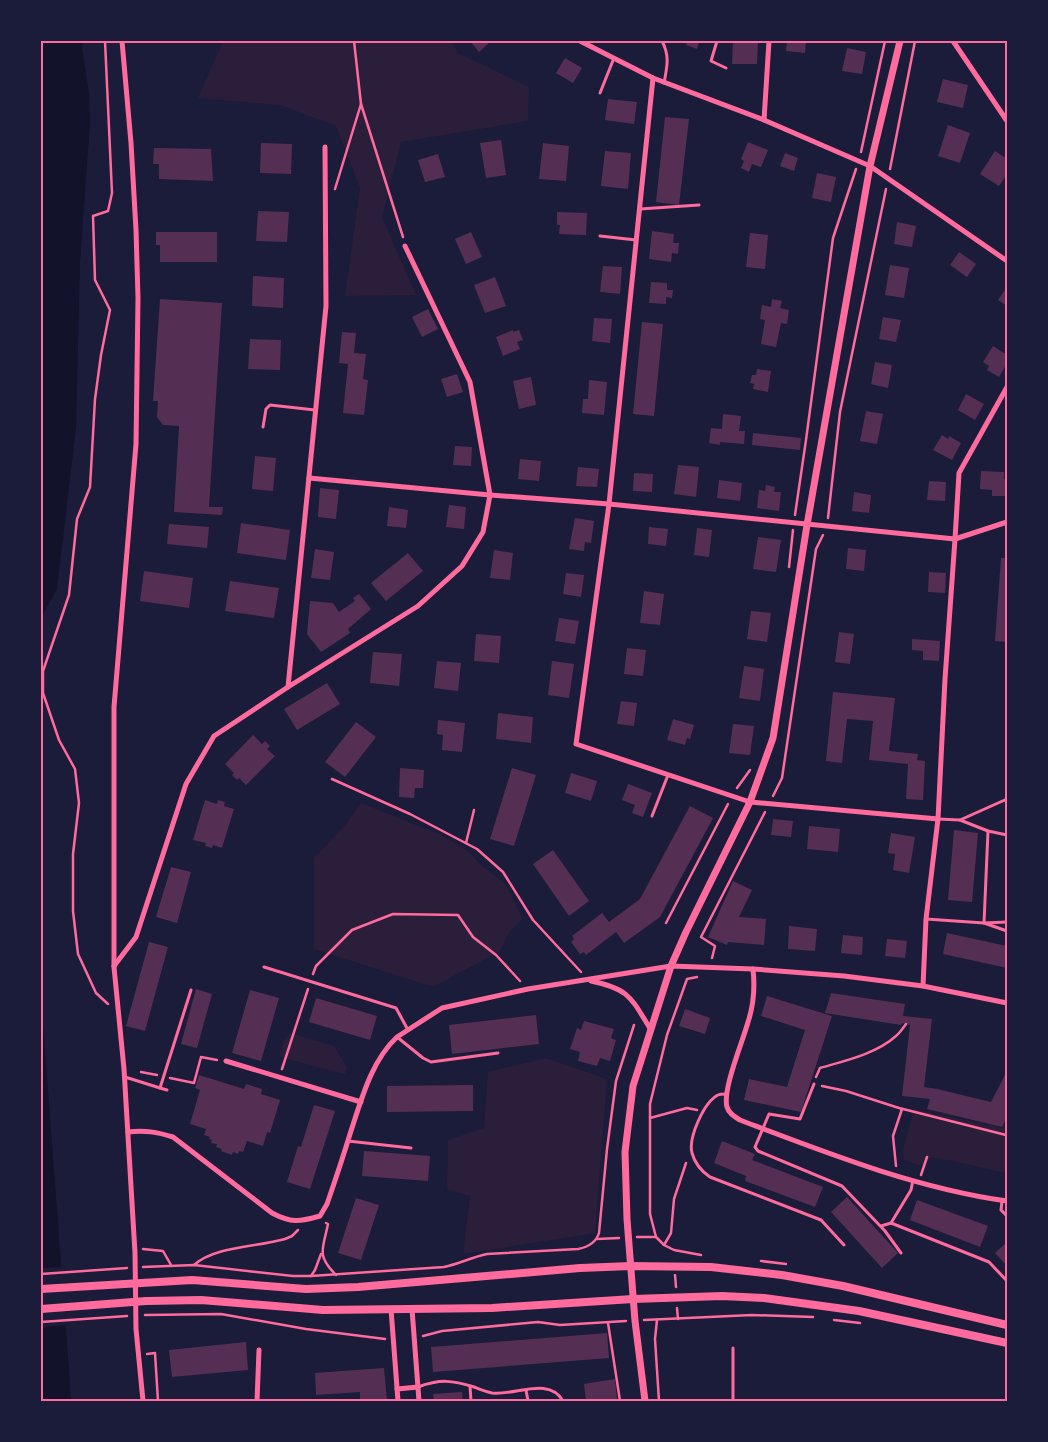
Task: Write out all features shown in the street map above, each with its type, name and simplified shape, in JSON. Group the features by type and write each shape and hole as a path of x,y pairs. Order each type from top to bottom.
{"main road":[{"path":"41,1289 210,1280 285,1288 358,1287 507,1274 631,1266 675,1266 782,1275 843,1286 1007,1325"},
{"path":"41,1309 206,1300 324,1310 412,1310 492,1308 633,1299 722,1296 764,1298 803,1303 910,1321 1007,1343"}],"street":[{"path":"122,41 131,143 138,298 136,434 114,707 114,966 128,1132 135,1253 136,1329 143,1401"},
{"path":"580,41 664,83 764,120 870,166 1007,261"},
{"path":"764,120 769,41"},
{"path":"645,1401 635,1321 628,1218 626,1152 633,1086 671,966 750,802 773,738 807,525 870,166 900,41"},
{"path":"953,41 1007,120"},
{"path":"653,78 609,504 576,744 750,802 938,819"},
{"path":"288,687 326,306 325,146"},
{"path":"114,966 136,937 186,784 214,736 288,687 418,606 462,566 483,532 490,496 470,382 406,246"},
{"path":"923,986 926,919 938,819 945,679 956,539 958,473 1007,387"},
{"path":"309,478 490,496 609,504 956,539 1007,522"},
{"path":"128,1132 144,1130 174,1137 272,1212 283,1218 301,1222 320,1216 327,1204 360,1102 374,1070 392,1042 442,1008 528,989 588,981 671,966 753,968 844,976 923,986 1007,1003"},
{"path":"753,968 755,986 749,1020 726,1094 727,1108 732,1115 762,1129 836,1157 946,1190 1004,1201"},
{"path":"588,981 612,986 630,996 651,1030"},
{"path":"226,1061 360,1102"},
{"path":"391,1309 398,1401"},
{"path":"412,1310 419,1401"},
{"path":"257,1401 259,1350"},
{"path":"397,1389 418,1387"}],"lane":[{"path":"662,41 667,52 668,62 664,83"},
{"path":"717,41 711,55 711,60 726,68"},
{"path":"600,93 614,58"},
{"path":"640,209 698,205"},
{"path":"600,236 636,240"},
{"path":"263,427 266,409 270,405 315,410"},
{"path":"652,816 668,774"},
{"path":"960,820 1007,799"},
{"path":"938,819 960,820 988,831 1007,835"},
{"path":"984,923 988,831"},
{"path":"926,919 984,923 1007,922"},
{"path":"984,923 1007,931"},
{"path":"264,967 396,1008 408,1030"},
{"path":"160,1088 191,990"},
{"path":"398,1037 423,1058 431,1062 498,1053"},
{"path":"124,1076 167,1090"},
{"path":"814,1084 800,1119 769,1114 755,1147 758,1151 842,1186 880,1226 901,1253"},
{"path":"726,1094 718,1095 703,1111 692,1137 691,1152 700,1170 710,1177 821,1220 844,1245"},
{"path":"348,1141 411,1148"},
{"path":"891,1224 915,1181"},
{"path":"1004,1201 1001,1210 1007,1216"},
{"path":"880,1226 891,1224 989,1262 1007,1280"},
{"path":"733,1348 733,1401"},
{"path":"418,1387 433,1381 453,1381 492,1393 547,1388 558,1393 563,1401"},
{"path":"470,1386 471,1401"},
{"path":"526,1390 528,1401"}],"path":[{"path":"105,41 112,193 108,211 93,216 94,280 110,310 95,399 90,487 77,519 69,595 44,671 43,694 59,740 75,769 79,803 72,854 73,911 78,954 96,993 108,1004 109,1013"},
{"path":"354,41 361,104 406,246"},
{"path":"788,567 833,238 858,161 885,41"},
{"path":"656,1237 650,1214 650,1104 667,1035 687,979 707,975 715,946 701,938 782,778 816,549 826,527 840,412 915,41"},
{"path":"334,194 361,104"},
{"path":"666,923 732,796 750,769"},
{"path":"332,778 410,814 477,849 503,872 533,920 588,981"},
{"path":"466,843 474,810"},
{"path":"279,1077 316,966 352,930 394,914 458,915 473,937 496,956 528,989"},
{"path":"906,1024 896,1036 883,1045 860,1056 820,1068 814,1084 846,1091 902,1109 1006,1135"},
{"path":"41,1274 194,1265 293,1276 336,1275 444,1267 487,1254 578,1249 591,1244 598,1238 616,1081 634,1025"},
{"path":"194,1083 201,1057 226,1061"},
{"path":"650,1118 687,1108 703,1111"},
{"path":"894,1174 897,1164 893,1136 902,1109"},
{"path":"664,1245 671,1233 674,1199 678,1184 691,1152"},
{"path":"915,1181 927,1158"},
{"path":"311,1276 322,1253 328,1224 320,1216"},
{"path":"194,1265 200,1260 218,1253 285,1239 298,1231 301,1222"},
{"path":"143,1249 162,1251 171,1265"},
{"path":"674,1250 678,1319"},
{"path":"322,1253 328,1268 336,1275"},
{"path":"143,1258 144,1267"},
{"path":"145,1304 146,1315"},
{"path":"140,1315 221,1314 306,1329 385,1339 393,1338"},
{"path":"414,1337 442,1330 538,1322 560,1325 752,1315 821,1318"},
{"path":"41,1322 134,1316"},
{"path":"831,1319 868,1324"},
{"path":"657,1320 655,1339 659,1401"},
{"path":"608,1323 620,1401"},
{"path":"147,1354 156,1353 158,1401"}],"shaded area":[{"path":"41,41 83,41 82,48 89,93 90,122 80,262 76,428 57,589 41,618"},
{"path":"223,41 451,41 458,53 529,87 528,121 401,142 382,217 416,295 345,296 360,188 336,126 280,105 198,98"},
{"path":"361,803 441,835 467,850 480,864 505,884 523,919 510,931 500,951 433,987 314,949 314,858 345,825"},
{"path":"41,997 69,1370 71,1401 41,1401"},
{"path":"290,1033 334,1046 347,1067 345,1074 279,1057 284,1039"},
{"path":"546,1058 607,1079 595,1233 463,1254 470,1196 447,1189 448,1140 484,1128 488,1072"},
{"path":"914,1109 1007,1129 1007,1173 933,1157 921,1166 904,1160 903,1150"}],"pier":[{"path":"64,1267 68,1325 41,1327 41,1268"}],"building":[{"path":"470,41 491,41 479,52"},
{"path":"687,41 699,41 697,49 686,45"},
{"path":"733,41 758,41 757,64 732,64"},
{"path":"787,41 806,41 805,53 786,51"},
{"path":"847,48 866,52 862,74 842,71"},
{"path":"565,58 582,68 573,83 556,73"},
{"path":"943,79 968,85 963,108 937,102"},
{"path":"608,99 637,102 634,124 605,120"},
{"path":"665,117 689,119 679,205 656,202"},
{"path":"948,125 970,133 960,163 938,156"},
{"path":"501,140 506,175 486,178 480,143"},
{"path":"748,142 768,150 761,167 752,164 749,172 741,168 744,161 741,159"},
{"path":"261,143 292,144 291,174 260,173"},
{"path":"543,143 569,146 566,181 539,179"},
{"path":"154,148 211,149 213,181 159,179 159,164 153,164"},
{"path":"605,151 631,153 628,189 601,186"},
{"path":"995,151 1007,159 1007,174 999,186 980,174"},
{"path":"785,153 798,158 794,171 780,166"},
{"path":"438,154 445,177 425,182 418,160"},
{"path":"817,173 836,177 831,202 812,198"},
{"path":"258,211 289,212 287,242 256,241"},
{"path":"557,212 587,213 586,235 559,234 560,225 557,225"},
{"path":"897,222 916,226 912,247 894,244"},
{"path":"652,231 674,234 673,243 679,243 678,254 672,253 671,262 649,259"},
{"path":"156,232 217,232 217,262 160,262 160,245 156,245"},
{"path":"471,232 482,257 466,264 455,239"},
{"path":"750,233 768,235 765,269 746,267"},
{"path":"959,252 976,264 967,277 950,265"},
{"path":"890,265 909,268 904,298 885,295"},
{"path":"603,266 622,267 620,294 600,292"},
{"path":"253,276 284,278 283,308 252,306"},
{"path":"495,277 506,306 485,313 474,285"},
{"path":"651,282 667,283 667,290 673,290 672,298 666,297 666,304 649,303"},
{"path":"1007,287 1007,306 998,300"},
{"path":"160,299 222,303 209,507 223,507 222,515 174,512 179,426 163,425 157,417 158,401 153,401"},
{"path":"772,299 782,301 780,308 789,310 787,324 781,323 776,347 761,344 765,320 760,319 762,305 771,307"},
{"path":"428,309 438,329 422,337 412,317"},
{"path":"883,317 901,320 896,342 879,339"},
{"path":"594,318 612,319 610,343 592,341"},
{"path":"642,322 663,324 654,416 633,414"},
{"path":"513,330 513,332 519,330 523,340 517,342 520,349 503,356 496,337"},
{"path":"342,332 356,333 354,353 366,354 363,379 368,380 364,415 343,413 348,364 339,363"},
{"path":"250,339 281,340 280,370 248,369"},
{"path":"993,346 1007,355 1007,363 999,377 987,370 989,366 983,362"},
{"path":"875,362 892,365 888,388 871,384"},
{"path":"757,369 771,371 768,392 753,389 754,384 750,383 752,375 756,375"},
{"path":"457,374 463,392 447,397 441,379"},
{"path":"531,377 536,405 519,409 513,381"},
{"path":"589,380 607,382 604,415 582,413 583,399 588,399"},
{"path":"966,394 984,404 975,420 958,410"},
{"path":"866,411 883,414 877,444 860,441"},
{"path":"723,414 741,416 739,431 745,431 744,444 720,442 720,445 709,443 711,428 722,429"},
{"path":"753,433 801,438 800,450 752,445"},
{"path":"942,435 948,439 949,436 961,443 952,460 933,450"},
{"path":"455,446 472,447 471,466 453,465"},
{"path":"255,456 276,458 273,491 252,489"},
{"path":"520,459 541,461 539,481 518,479"},
{"path":"678,465 699,467 696,497 674,494"},
{"path":"578,467 599,469 597,487 576,486"},
{"path":"981,471 1004,472 1004,479 1007,480 1007,496 992,496 992,490 980,489"},
{"path":"634,473 653,474 652,492 633,491"},
{"path":"719,480 742,483 740,501 717,498"},
{"path":"929,481 946,482 945,501 927,500"},
{"path":"766,485 775,487 774,492 781,492 779,511 757,508 759,490 765,491"},
{"path":"320,488 339,490 336,519 318,517"},
{"path":"854,492 871,495 869,513 852,511"},
{"path":"449,505 466,507 464,529 446,527"},
{"path":"389,507 408,510 406,528 387,526"},
{"path":"575,518 594,521 591,543 585,542 584,551 569,549"},
{"path":"241,523 290,530 286,560 237,553"},
{"path":"169,524 209,527 207,548 167,544"},
{"path":"649,527 668,529 666,546 648,544"},
{"path":"697,528 712,530 709,557 694,555"},
{"path":"758,537 781,540 776,572 753,569"},
{"path":"848,548 866,550 864,571 846,569"},
{"path":"315,549 334,552 330,580 311,578"},
{"path":"494,550 513,553 510,580 490,578"},
{"path":"408,553 423,571 386,601 371,583"},
{"path":"1001,558 1007,558 1007,642 995,641"},
{"path":"144,571 193,578 189,608 140,601"},
{"path":"929,572 946,573 945,593 928,592"},
{"path":"566,573 584,575 581,597 563,594"},
{"path":"230,581 279,588 274,618 225,611"},
{"path":"644,591 664,594 660,625 640,623"},
{"path":"359,594 371,609 348,629 350,633 321,652 307,634 310,601 333,603 339,612 355,601 353,598"},
{"path":"751,611 771,613 767,642 747,639"},
{"path":"559,618 579,621 575,644 555,641"},
{"path":"839,632 854,634 850,664 835,662"},
{"path":"476,634 501,636 499,663 474,661"},
{"path":"912,639 940,641 939,661 923,660 923,651 912,650"},
{"path":"627,648 646,650 643,676 624,674"},
{"path":"373,652 402,654 399,686 370,683"},
{"path":"437,661 461,663 458,691 434,688"},
{"path":"552,661 574,664 569,698 548,695"},
{"path":"744,666 764,669 760,701 739,698"},
{"path":"327,683 340,704 297,730 284,709"},
{"path":"833,692 895,698 889,751 918,754 917,760 925,761 923,800 906,799 908,764 869,760 873,721 847,719 842,763 826,761"},
{"path":"621,701 637,703 634,726 617,724"},
{"path":"498,713 533,717 531,743 496,739"},
{"path":"673,719 694,725 690,739 687,738 685,745 667,740"},
{"path":"438,720 465,723 462,752 442,750 443,735 437,734"},
{"path":"356,722 376,737 345,777 325,762"},
{"path":"733,724 754,726 750,755 729,753"},
{"path":"253,735 262,744 265,741 270,746 267,749 275,756 246,785 239,778 237,780 232,775 234,773 225,764"},
{"path":"400,768 424,770 423,788 415,788 414,798 399,797"},
{"path":"512,768 536,775 514,846 490,839"},
{"path":"571,773 597,781 591,801 565,793"},
{"path":"628,784 652,793 643,817 632,813 635,805 622,800"},
{"path":"205,800 217,804 218,800 225,802 224,806 234,809 222,848 213,845 212,848 205,846 206,843 193,840"},
{"path":"690,806 713,818 660,917 624,943 616,932 586,955 584,952 580,954 571,942 574,939 572,936 602,913 609,922 640,899"},
{"path":"773,819 793,821 791,837 771,835"},
{"path":"809,826 840,829 838,852 807,849"},
{"path":"954,830 978,833 972,902 948,900"},
{"path":"891,833 915,837 909,873 893,870 895,854 888,853"},
{"path":"553,850 589,901 569,916 533,864"},
{"path":"171,867 191,872 177,923 156,917"},
{"path":"733,881 752,890 739,917 766,919 764,945 728,942 727,945 708,937"},
{"path":"789,926 817,929 815,951 788,949"},
{"path":"947,933 1007,946 1007,968 943,954"},
{"path":"843,935 863,937 862,955 841,953"},
{"path":"887,939 907,941 905,958 885,956"},
{"path":"149,942 168,947 145,1031 126,1026"},
{"path":"196,989 212,994 197,1048 181,1044"},
{"path":"250,990 279,998 261,1061 232,1053"},
{"path":"831,993 905,1004 903,1016 932,1019 924,1087 991,1102 1007,1071 1007,1117 1002,1127 927,1109 930,1099 902,1096 910,1025 825,1013"},
{"path":"767,996 832,1016 801,1112 744,1100 749,1079 787,1087 805,1030 761,1016"},
{"path":"316,998 377,1016 370,1040 309,1022"},
{"path":"685,1009 710,1018 705,1034 679,1026"},
{"path":"536,1015 539,1044 452,1054 449,1025"},
{"path":"584,1021 614,1029 611,1038 616,1040 610,1061 600,1058 597,1066 578,1061 580,1052 570,1049 577,1028 581,1030"},
{"path":"199,1075 244,1089 246,1084 262,1089 261,1094 280,1100 270,1133 267,1132 263,1146 247,1141 243,1152 239,1151 238,1154 233,1152 232,1155 221,1151 222,1149 216,1147 217,1144 211,1143 210,1137 204,1135 206,1129 190,1124 200,1090 195,1088"},
{"path":"473,1085 473,1111 387,1112 387,1086"},
{"path":"314,1105 335,1111 310,1189 287,1182 298,1146 301,1147"},
{"path":"722,1141 755,1154 752,1160 823,1187 815,1207 745,1181 746,1176 714,1163"},
{"path":"364,1151 430,1156 428,1181 362,1176"},
{"path":"847,1197 898,1253 882,1268 831,1212"},
{"path":"356,1198 379,1205 361,1260 338,1253"},
{"path":"917,1200 988,1226 980,1247 910,1220"},
{"path":"1007,1242 1007,1266 995,1253"},
{"path":"607,1333 609,1358 433,1372 431,1347"},
{"path":"246,1342 248,1370 172,1377 169,1350"},
{"path":"384,1368 387,1401 360,1401 360,1392 316,1395 315,1373"},
{"path":"615,1379 617,1401 586,1401 584,1384"},
{"path":"462,1392 463,1401 434,1401 433,1394"}]}
